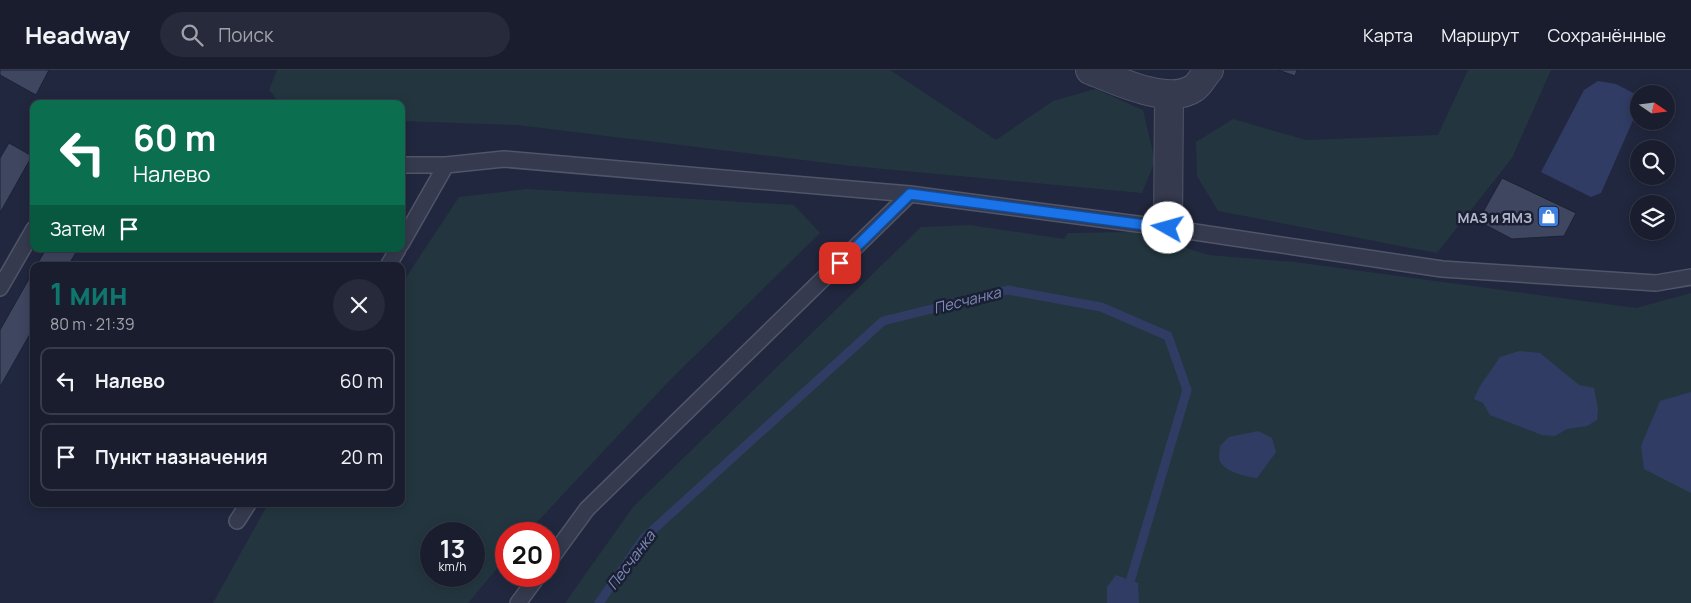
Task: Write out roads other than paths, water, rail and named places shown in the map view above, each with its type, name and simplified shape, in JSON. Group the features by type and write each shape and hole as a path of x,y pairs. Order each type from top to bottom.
{"street":[{"path":"1090,70 1144,90 1169,95 1194,89 1209,70"},
{"path":"1168,228 1169,95"}],"lane":[{"path":"405,165 446,165 504,159 910,194 1168,228 1442,269 1656,283 1691,277"},
{"path":"405,237 446,165"},
{"path":"560,547 588,509 910,194"},
{"path":"0,288 30,236"},
{"path":"237,521 246,507"},
{"path":"518,603 530,587"}],"water":[{"path":"1598,81 1616,84 1630,91 1630,127 1601,193 1591,197 1541,172 1584,90"},
{"path":"1519,351 1540,353 1579,385 1594,388 1598,409 1597,420 1587,426 1567,429 1555,436 1542,435 1490,415 1483,403 1474,399 1480,386 1500,357"},
{"path":"1691,392 1691,493 1644,469 1641,446 1660,401"},
{"path":"1258,431 1272,438 1276,452 1257,478 1241,475 1229,470 1221,463 1219,458 1220,446 1229,437"},
{"path":"1116,575 1138,583 1139,603 1107,603 1107,587"}],"waterway":[{"name":"Песчанка","path":"599,603 644,538 883,321 1008,290 1101,307 1168,336 1187,390 1126,595 1128,603"}],"place":[{"name":"МАЗ и ЯМЗ","path":"1548,217"}]}
